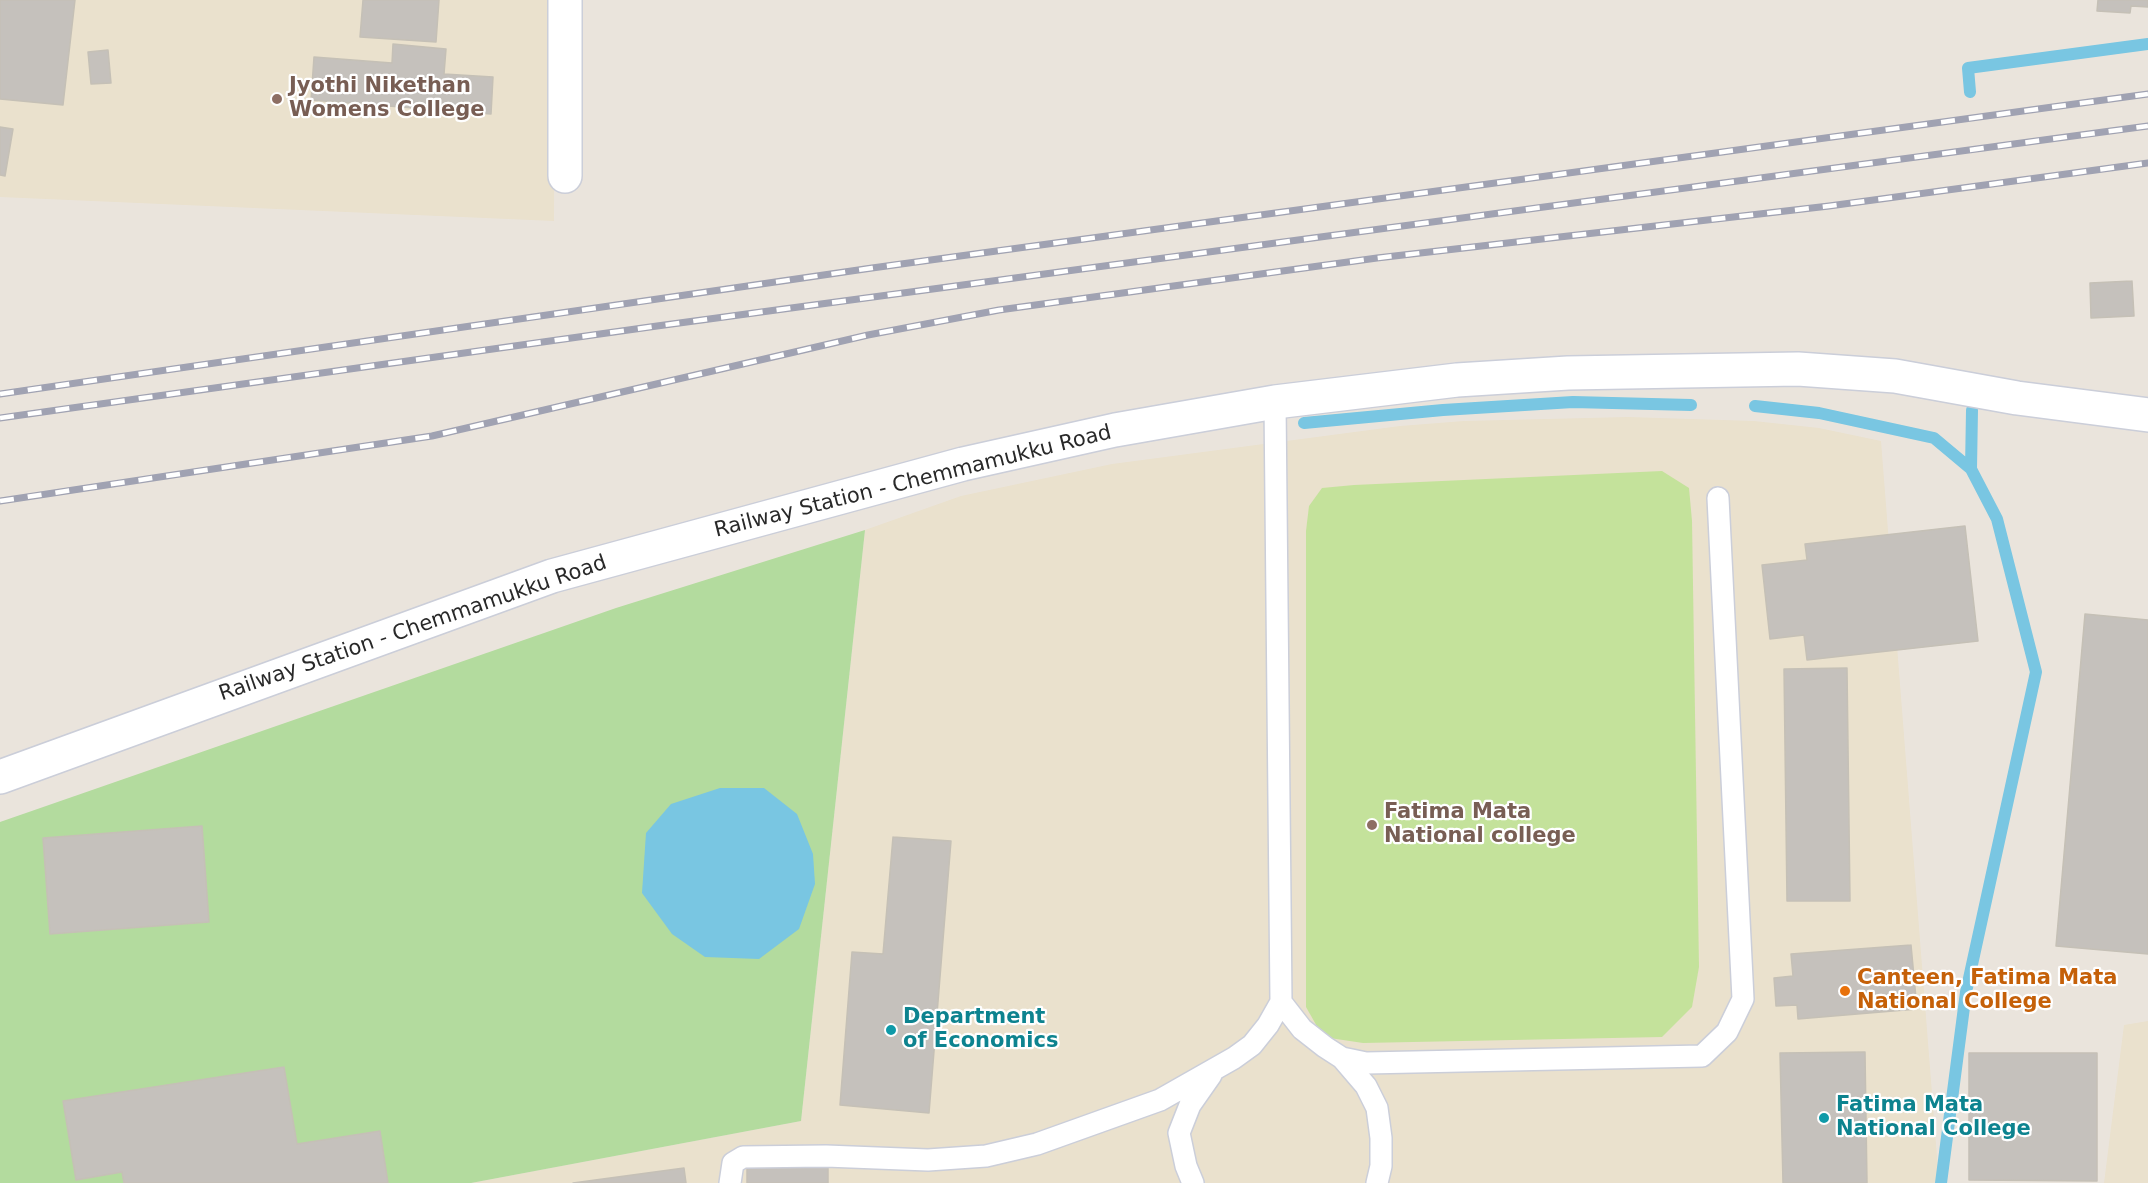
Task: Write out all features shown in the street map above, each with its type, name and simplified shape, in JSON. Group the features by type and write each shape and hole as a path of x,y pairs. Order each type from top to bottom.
{"main road":[{"path":"565,0 565,176"},
{"name":"Railway Station - Chemmamukku Road","path":"0,777 552,576 963,464 1115,430 1275,402 1457,380 1568,373 1798,369 1895,376 2017,398 2148,414"}],"lane":[{"path":"730,1183 733,1162 743,1157 826,1156 927,1160 986,1156 1047,1141 1160,1100 1252,1045 1281,1002 1275,402"},
{"path":"1342,1058 1366,1063 1702,1056 1727,1032 1743,999 1718,498"},
{"path":"1281,1002 1302,1029 1342,1058 1366,1086 1377,1108 1381,1138 1381,1166 1377,1183"},
{"path":"1193,1183 1186,1166 1179,1133 1190,1105 1217,1066"}],"shaded area":[{"name":"Jyothi Nikethan Womens College","path":"0,0 555,0 554,221 0,197"},
{"name":"Fatima Mata National college","path":"1628,417 1754,421 1819,428 1881,441 1939,1183 471,1183 801,1121 865,530 961,496 1112,464 1400,426 1464,421"},
{"path":"2148,1021 2148,1183 2104,1183 2124,1025"}],"green space":[{"path":"1662,471 1689,488 1692,521 1699,967 1692,1007 1662,1037 1363,1043 1323,1037 1306,1007 1306,531 1309,506 1322,488"},
{"path":"865,530 801,1121 471,1183 0,1183 0,822 616,608"}],"water":[{"path":"720,788 764,788 797,814 813,854 815,884 799,929 759,959 705,957 672,934 642,893 646,833 671,804"}],"building":[{"path":"0,0 75,0 63,105 0,99"},
{"path":"363,0 439,0 436,42 360,37"},
{"path":"2098,0 2148,0 2148,7 2131,6 2130,13 2097,11"},
{"path":"393,44 446,49 444,74 493,77 491,114 311,100 314,57 392,63"},
{"path":"108,50 111,83 91,84 88,52"},
{"path":"0,127 13,129 5,176 0,175"},
{"path":"2132,281 2134,316 2091,318 2090,283"},
{"path":"1965,526 1978,641 1807,660 1804,635 1770,639 1762,565 1807,560 1805,544"},
{"path":"2085,614 2148,620 2148,954 2056,946"},
{"path":"1847,668 1850,901 1787,901 1784,669"},
{"path":"202,826 209,922 50,934 43,838"},
{"name":"Department of Economics","path":"893,837 951,841 929,1113 840,1105 852,952 883,954"},
{"name":"Canteen, Fatima Mata National College","path":"1911,945 1917,1009 1798,1019 1797,1005 1776,1006 1774,978 1793,976 1791,954"},
{"name":"Fatima Mata National College","path":"1865,1052 1867,1183 1783,1183 1780,1053"},
{"path":"1969,1053 2097,1053 2097,1181 1969,1180"},
{"path":"284,1067 297,1144 380,1131 388,1183 124,1183 122,1172 76,1180 63,1101"},
{"path":"828,1166 828,1183 747,1183 747,1168"},
{"path":"684,1168 686,1183 573,1183"}],"waterway":[{"path":"1970,92 1968,68 2148,44"},
{"path":"1304,423 1443,410 1573,402 1691,405"},
{"path":"1755,406 1819,413 1934,438 1971,469 1997,519 2036,672 1966,992 1941,1183"},
{"path":"1971,469 1972,410"}],"railway":[{"path":"0,394 872,268 2148,94"},
{"path":"0,418 657,326 2148,126"},
{"path":"0,501 432,436 868,335 999,310 1377,258 1829,206 2148,163"}],"place":[{"name":"Jyothi Nikethan Womens College","path":"277,99"},
{"name":"Fatima Mata National college","path":"1372,825"},
{"name":"Canteen, Fatima Mata National College","path":"1845,991"},
{"name":"Department of Economics","path":"891,1030"},
{"name":"Fatima Mata National College","path":"1824,1118"}]}
